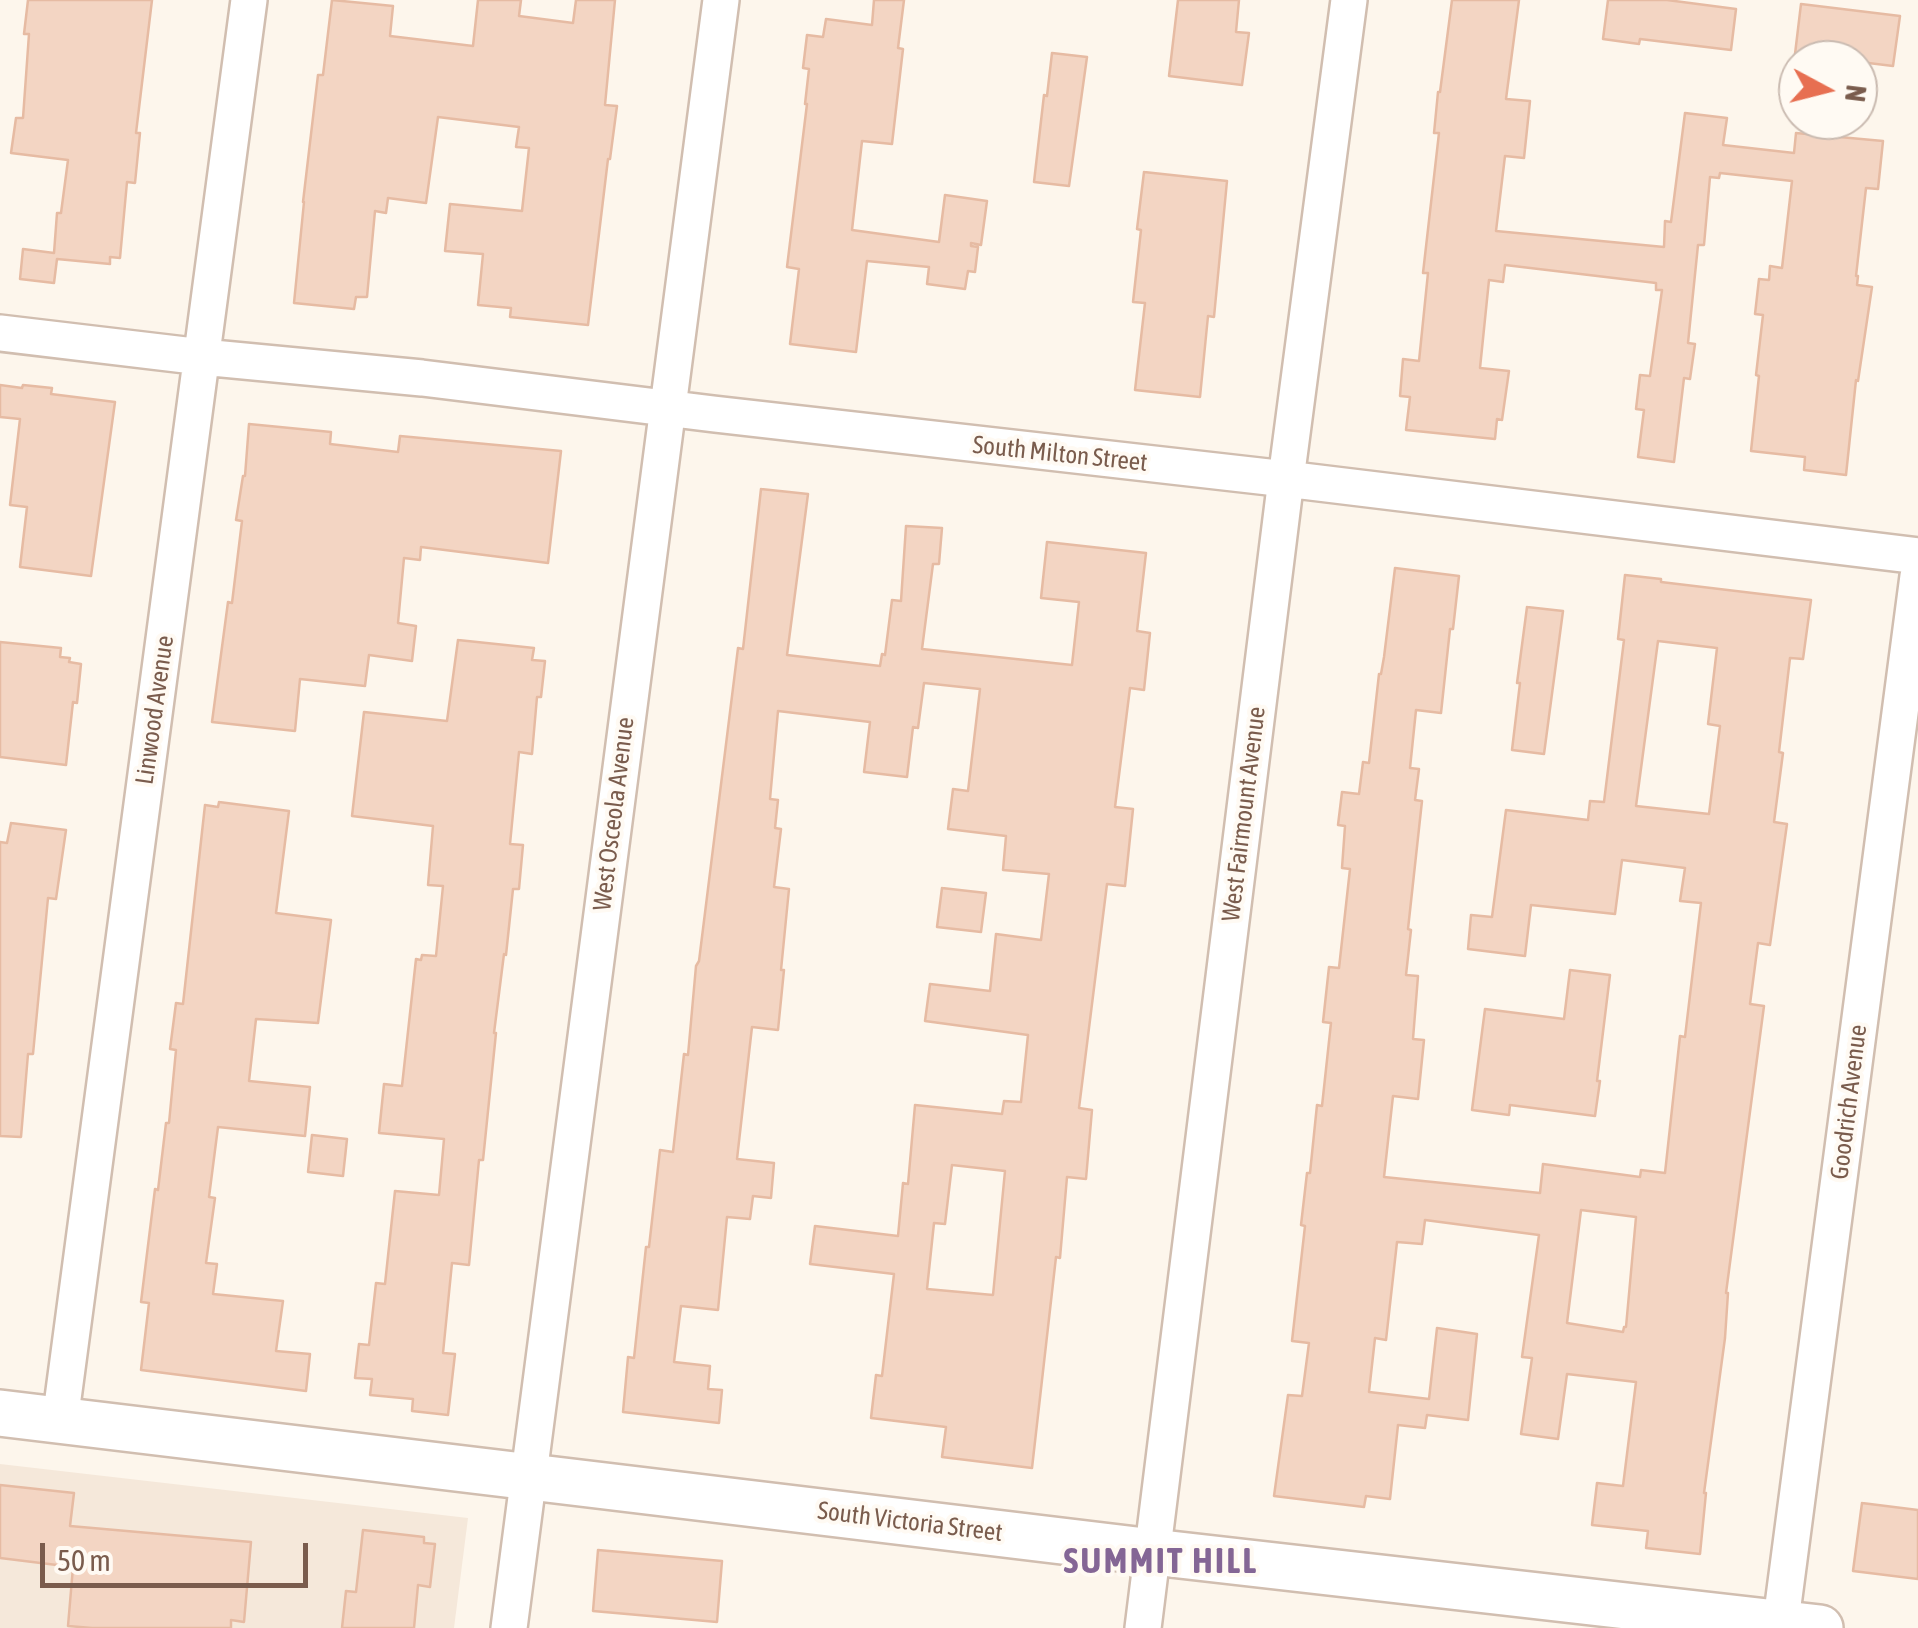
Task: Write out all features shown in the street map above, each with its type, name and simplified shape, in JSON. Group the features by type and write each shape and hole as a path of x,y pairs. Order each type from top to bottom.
{"street":[{"name":"Linwood Avenue","path":"60,1421 249,0"},
{"name":"West Osceola Avenue","path":"509,1628 721,0"},
{"name":"West Fairmount Avenue","path":"1144,1628 1349,0"},
{"name":"South Milton Street","path":"0,334 422,378 1918,556"},
{"name":"Goodrich Avenue","path":"1794,1626 1918,576"},
{"name":"South Victoria Street","path":"0,1413 1794,1626"}],"shaded area":[{"path":"0,1464 468,1518 454,1628 0,1628"}],"building":[{"path":"28,0 152,0 136,133 140,133 135,183 127,182 120,258 110,257 110,264 57,259 54,283 20,279 23,249 54,253 68,160 11,153 16,118 23,118"},
{"path":"332,0 393,6 390,36 473,46 478,0 521,0 519,16 573,23 576,0 615,0 605,105 617,106 588,325 510,317 511,308 478,305 483,254 445,251 450,204 522,211 529,148 516,147 519,127 438,117 426,203 388,198 386,213 375,211 367,297 356,297 354,309 294,303 318,75 323,75"},
{"path":"874,0 904,0 898,48 903,49 892,144 862,141 852,230 939,242 945,195 987,201 981,245 971,243 978,247 975,272 968,271 965,289 927,284 929,267 867,261 856,352 790,344 799,269 787,267 807,104 809,69 803,68 807,35 823,37 826,19 872,25"},
{"path":"1178,0 1239,0 1236,32 1249,33 1242,85 1169,76"},
{"path":"1452,0 1519,0 1506,99 1530,101 1524,158 1505,156 1496,231 1664,247 1665,221 1671,222 1685,113 1727,118 1723,145 1794,153 1795,140 1883,141 1878,189 1866,188 1856,276 1857,285 1872,287 1856,380 1846,475 1804,470 1805,457 1751,451 1763,315 1755,314 1759,279 1769,280 1770,266 1782,268 1792,181 1720,173 1719,178 1710,177 1704,245 1698,245 1688,343 1695,344 1690,379 1684,378 1674,462 1638,457 1644,410 1636,409 1640,375 1650,376 1662,290 1656,290 1656,283 1505,265 1503,282 1489,280 1480,368 1509,371 1502,420 1497,419 1495,439 1406,430 1410,397 1400,396 1403,359 1419,361 1440,92"},
{"path":"1608,0 1667,0 1736,9 1731,50 1640,39 1639,44 1603,39"},
{"path":"1801,4 1900,16 1893,66 1878,64 1878,40 1797,40"},
{"path":"1052,53 1087,57 1069,186 1034,182"},
{"path":"1144,172 1227,181 1214,317 1208,316 1200,397 1135,390 1145,303 1133,302"},
{"path":"0,385 52,388 51,394 115,402 91,576 20,567 27,507 10,505 20,419 0,417"},
{"path":"249,424 331,432 330,444 398,452 400,436 561,451 548,563 421,547 420,560 404,558 398,623 416,626 412,661 369,655 365,686 300,679 295,731 212,722 228,602 232,603 242,521 236,520 245,476"},
{"path":"761,489 808,494 787,655 880,666 892,600 901,601 906,526 942,528 939,564 933,564 922,649 1072,665 1079,602 1041,598 1047,542 1146,553 1137,631 1150,633 1144,690 1130,688 1115,807 1133,809 1125,886 1107,884 1079,1108 1092,1110 1086,1179 1067,1177 1032,1468 942,1457 946,1427 871,1418 876,1375 882,1376 894,1274 810,1264 815,1226 898,1236 903,1183 908,1184 915,1105 1002,1114 1004,1101 1021,1102 1028,1035 925,1021 930,984 990,991 996,934 1041,940 1049,874 1003,870 1006,836 948,829 953,789 968,791 980,689 924,683 907,777 864,772 870,722 778,711 770,799 778,800 775,828 781,829 774,887 789,889 784,970 778,1030 752,1027 737,1159 774,1163 771,1198 753,1196 750,1219 727,1217 718,1310 681,1306 674,1362 710,1366 708,1389 722,1390 719,1423 623,1412 628,1357 634,1358 660,1150 673,1152 738,648 743,649","holes":["952,1165 1005,1171 993,1295 927,1289 934,1223 945,1224"]},
{"path":"1395,568 1459,576 1441,713 1416,710 1410,768 1419,769 1415,800 1422,801 1406,975 1418,976 1413,1039 1424,1040 1418,1099 1393,1096 1384,1177 1540,1193 1543,1164 1640,1177 1641,1170 1665,1173 1680,1036 1685,1037 1701,903 1680,901 1685,868 1622,860 1615,914 1531,905 1525,956 1468,949 1471,915 1492,917 1506,810 1588,820 1590,801 1604,802 1624,640 1618,639 1625,575 1811,600 1803,659 1790,658 1779,752 1783,753 1774,822 1787,824 1770,945 1758,943 1750,1004 1764,1006 1726,1293 1725,1338 1704,1493 1700,1554 1646,1548 1648,1531 1592,1525 1597,1483 1623,1486 1636,1382 1567,1374 1558,1439 1521,1434 1532,1358 1522,1357 1539,1235 1425,1220 1422,1244 1397,1242 1386,1340 1375,1338 1369,1392 1429,1399 1437,1328 1477,1334 1468,1420 1427,1415 1425,1428 1398,1425 1390,1499 1366,1496 1364,1507 1274,1496 1288,1395 1302,1396 1309,1343 1292,1341 1307,1173 1317,1105 1322,1106 1331,1023 1323,1022 1329,967 1339,968 1350,869 1342,868 1345,826 1338,825 1342,792 1359,794 1363,762 1369,763","holes":["1658,641 1717,648 1708,724 1720,726 1709,814 1636,806","1581,1210 1636,1217 1623,1332 1567,1323"]},
{"path":"1527,607 1563,611 1544,754 1512,750"},
{"path":"458,640 534,648 532,660 545,661 532,754 519,752 510,844 523,845 519,889 513,889 504,954 469,1265 452,1263 443,1353 455,1354 448,1415 412,1411 413,1399 370,1395 372,1379 355,1378 359,1344 369,1345 376,1283 385,1284 395,1191 439,1195 444,1139 379,1133 384,1084 402,1086 416,959 421,960 422,955 436,956 443,886 428,885 433,826 352,816 364,712 447,721"},
{"path":"0,642 61,648 60,657 81,664 66,765 0,757"},
{"path":"219,802 289,811 276,913 331,920 318,1023 256,1019 249,1081 310,1087 305,1136 218,1127 209,1197 215,1198 206,1263 217,1264 213,1294 283,1301 276,1351 310,1354 306,1391 141,1370 149,1303 141,1302 155,1189 158,1190 169,1123 176,1050 170,1049 176,1003 183,1004 205,805 218,807"},
{"path":"11,823 66,830 56,899 48,898 21,1137 0,1136 0,842 7,843"},
{"path":"942,888 986,893 981,932 937,927"},
{"path":"1570,970 1610,975 1595,1116 1510,1105 1509,1115 1472,1110 1485,1009 1564,1019"},
{"path":"312,1135 347,1139 343,1176 308,1172"},
{"path":"0,1485 74,1493 70,1526 251,1542 244,1622 231,1620 231,1628 68,1626 73,1567 0,1558"},
{"path":"1862,1503 1918,1510 1918,1579 1853,1571"},
{"path":"363,1530 424,1537 424,1543 435,1544 430,1587 418,1585 414,1628 342,1628 346,1591 356,1592"},
{"path":"598,1550 722,1561 717,1622 593,1611"}],"district":[{"name":"SUMMIT HILL","path":"1161,1562"}]}
